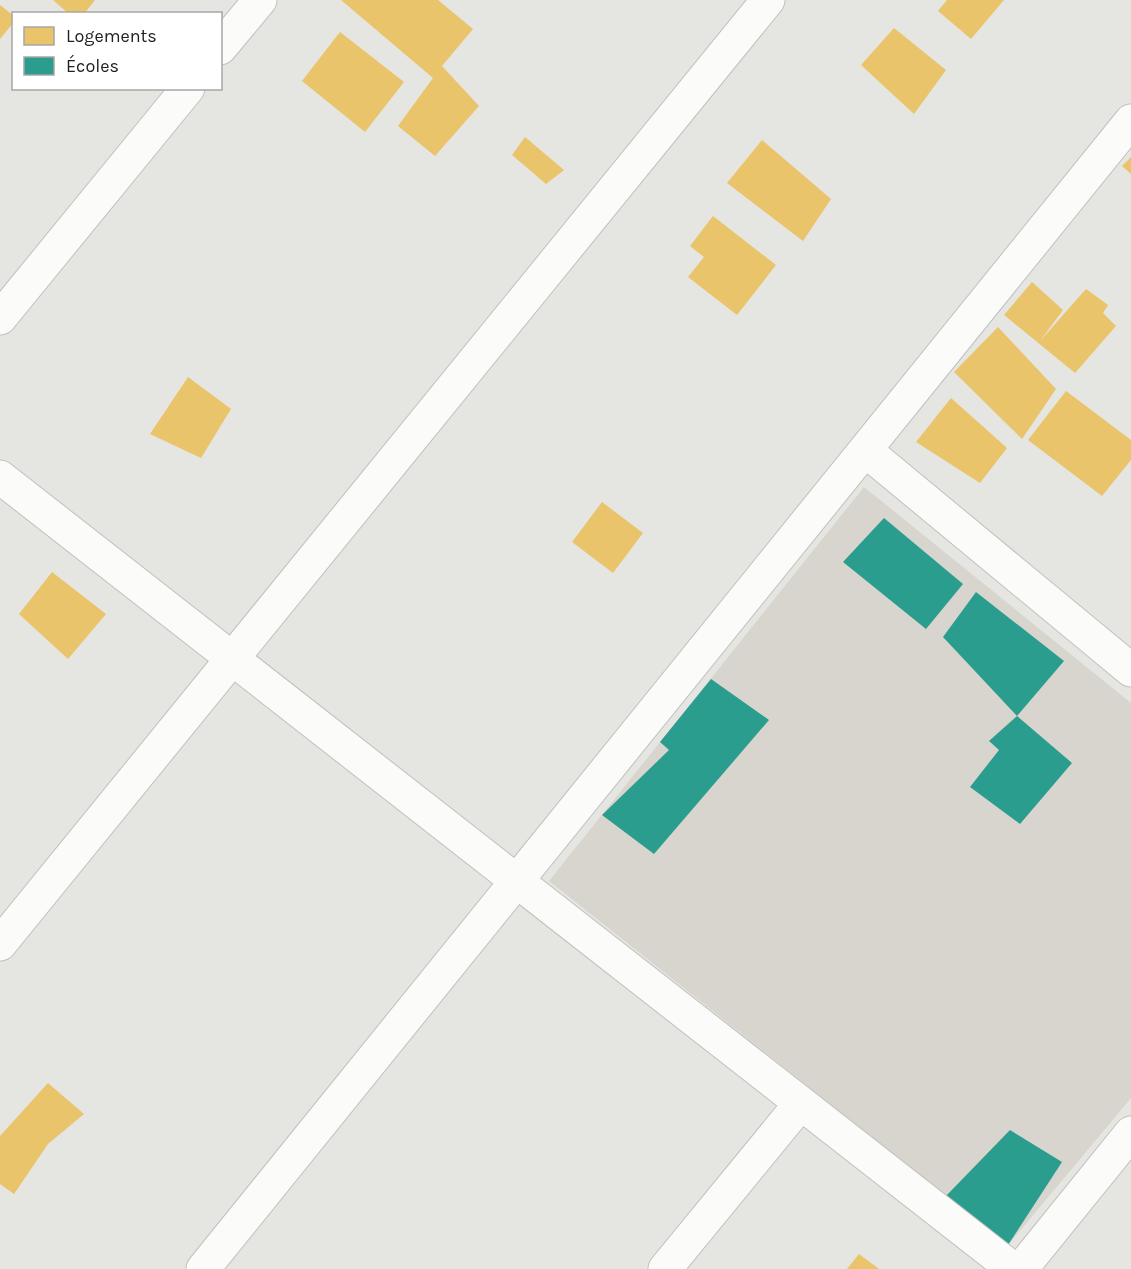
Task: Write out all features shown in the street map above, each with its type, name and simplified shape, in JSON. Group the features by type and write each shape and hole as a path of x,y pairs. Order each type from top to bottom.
{"street":[{"path":"222,46 260,0"},
{"path":"0,944 768,0"},
{"path":"0,318 186,90"},
{"path":"203,1269 1131,121"},
{"path":"865,450 1131,670"},
{"path":"0,477 1013,1269"},
{"path":"665,1269 801,1103"},
{"path":"1021,1269 1131,1132"}],"shaded area":[{"path":"864,487 1131,703 1131,1098 1008,1245 549,881"}],"building: Logements":[{"path":"53,0 95,0 86,12 67,12"},
{"path":"341,0 438,0 473,29 442,66 479,106 435,156 398,126 433,78"},
{"path":"947,0 1004,0 971,39 938,11"},
{"path":"0,5 12,14 12,24 0,39"},
{"path":"894,28 946,70 914,114 861,65"},
{"path":"340,32 404,82 365,132 302,81"},
{"path":"525,137 564,170 546,184 512,155"},
{"path":"762,140 831,199 803,241 727,183"},
{"path":"1131,157 1131,174 1122,166"},
{"path":"713,216 776,265 737,315 688,277 704,257 690,246"},
{"path":"1032,282 1063,310 1040,341 1086,289 1108,305 1103,313 1116,326 1075,373 1004,315"},
{"path":"998,327 1056,389 1022,439 954,372"},
{"path":"188,377 231,409 201,458 150,434"},
{"path":"1066,391 1131,440 1131,460 1102,496 1028,440"},
{"path":"951,398 1007,448 980,483 916,442"},
{"path":"602,502 643,533 613,573 572,542"},
{"path":"52,572 106,614 68,659 19,614"},
{"path":"48,1083 84,1114 48,1144 14,1194 0,1184 0,1136"},
{"path":"859,1254 879,1269 847,1269"}],"building: Écoles":[{"path":"884,518 963,584 926,629 843,562"},
{"path":"976,592 1064,661 1017,716 943,637"},
{"path":"711,679 769,720 654,854 602,815 669,750 660,742"},
{"path":"1017,716 1072,763 1020,824 970,787 999,750 989,741"},
{"path":"1010,1130 1062,1162 1008,1245 946,1196"}]}
